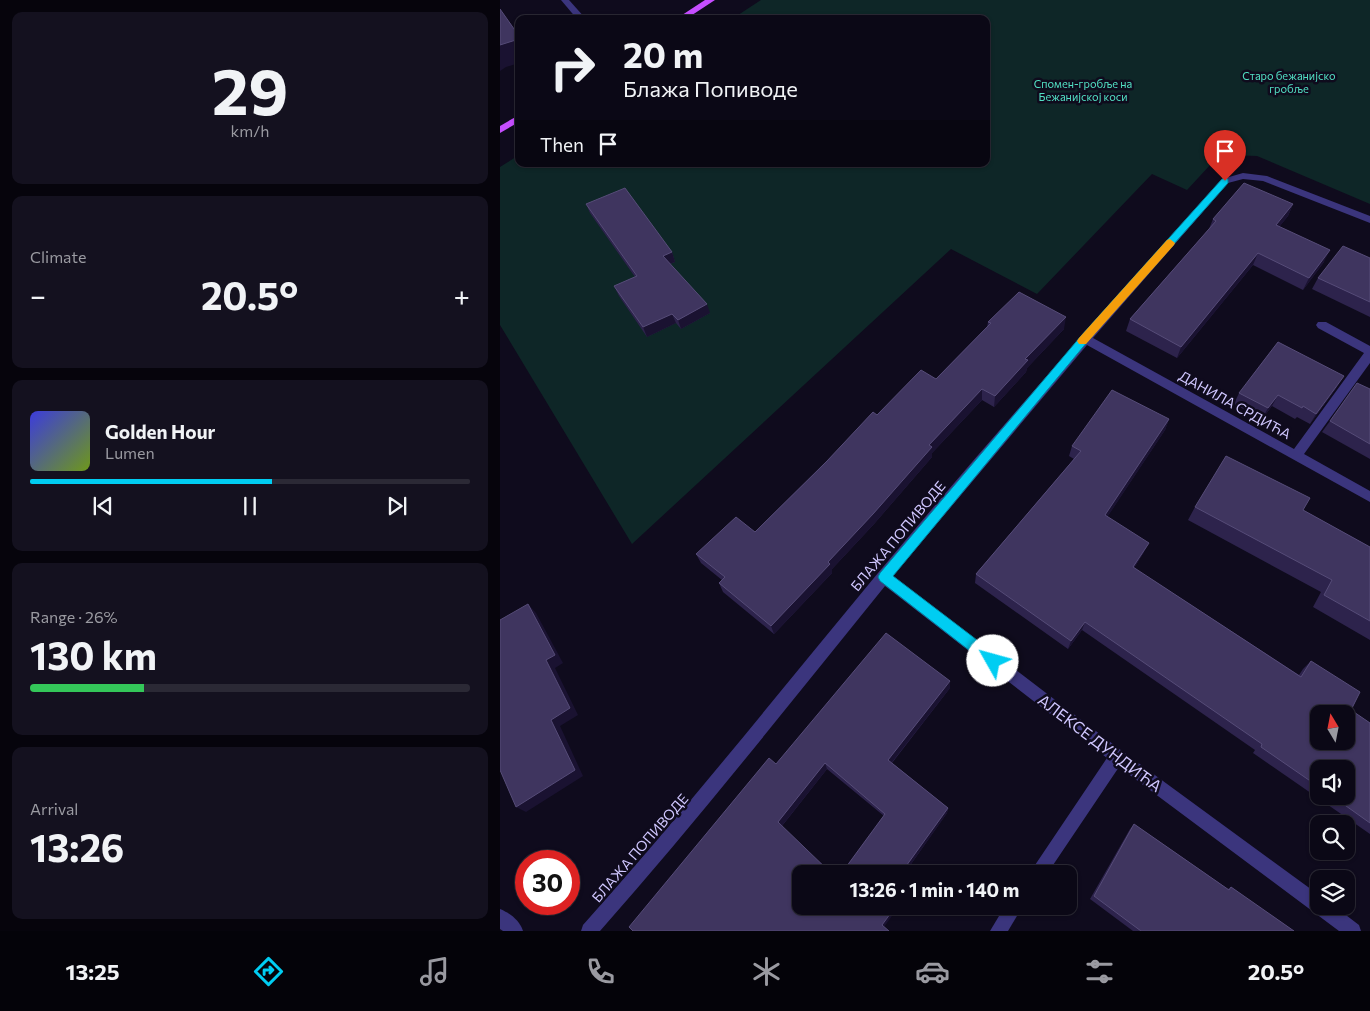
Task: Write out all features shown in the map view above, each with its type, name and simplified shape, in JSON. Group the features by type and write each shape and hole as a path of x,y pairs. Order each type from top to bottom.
{"main road":[{"path":"687,15 711,0"},
{"path":"500,130 515,121"}],"street":[{"path":"565,0 578,15"},
{"name":"БЛАЖА ПОПИВОДЕ","path":"589,931 722,776 884,577 1085,339 1225,181 1243,176 1264,178 1370,220"},
{"path":"1322,325 1370,350"},
{"name":"ДАНИЛА СРДИЋА","path":"1085,339 1370,497"},
{"path":"1296,456 1370,354"},
{"name":"АЛЕКСЕ ДУНДИЋА","path":"884,577 1118,756 1310,899"},
{"path":"1043,865 1118,756"},
{"path":"998,931 1009,915"},
{"name":"АЛЕКСЕ ДУНДИЋА","path":"1331,915 1353,931"},
{"path":"500,917 515,931"}],"green space":[{"path":"761,0 1370,0 1370,204 1257,156 1229,155 1211,164 1187,190 1152,174 1037,294 951,249 632,544 500,325 500,167 515,158 515,167 990,167 990,15 738,15"}],"building":[{"path":"500,9 515,30 515,40 500,45"},
{"path":"1244,183 1293,204 1276,225 1330,250 1309,278 1258,253 1181,347 1130,319 1216,221 1213,219"},
{"path":"625,188 672,252 663,256 707,304 678,320 672,314 643,327 614,286 637,276 586,204"},
{"path":"1343,246 1370,258 1370,302 1318,278"},
{"path":"1019,292 1066,317 1025,359 1028,360 995,396 982,389 929,445 932,447 828,562 830,564 771,626 719,583 725,577 696,554 736,517 755,532 827,461 873,412 877,415 921,370 936,379 991,323 988,322"},
{"path":"1278,342 1344,376 1316,414 1278,395 1268,408 1239,393"},
{"path":"1357,383 1370,389 1370,444 1330,421"},
{"path":"1112,390 1169,419 1105,515 1149,543 1133,567 1301,677 1311,661 1360,692 1354,705 1310,705 1310,750 1355,750 1355,713 1370,723 1370,823 1345,805 1355,805 1355,760 1310,760 1310,781 1261,747 1262,744 1085,622 1071,641 976,574 1081,451 1072,446"},
{"path":"1226,456 1310,498 1303,510 1370,547 1370,621 1324,595 1332,580 1195,507"},
{"path":"528,604 555,655 546,660 570,708 551,720 575,770 516,807 500,770 500,620"},
{"path":"886,633 950,681 888,760 948,808 907,865 848,865 885,814 825,763 778,822 823,865 792,865 792,915 889,915 882,925 889,931 633,931 629,927 769,758 776,764"},
{"path":"1134,824 1229,890 1231,887 1294,931 1141,931 1094,896"}],"slow traffic":[{"path":"1083,341 1170,243"}],"route":[{"path":"993,661 884,577 1085,339 1225,181"}],"park label":[{"name":"Старо бежанијско гробље","path":"1289,82"},
{"name":"Спомен-гробље на Бежанијској коси","path":"1083,90"}]}
